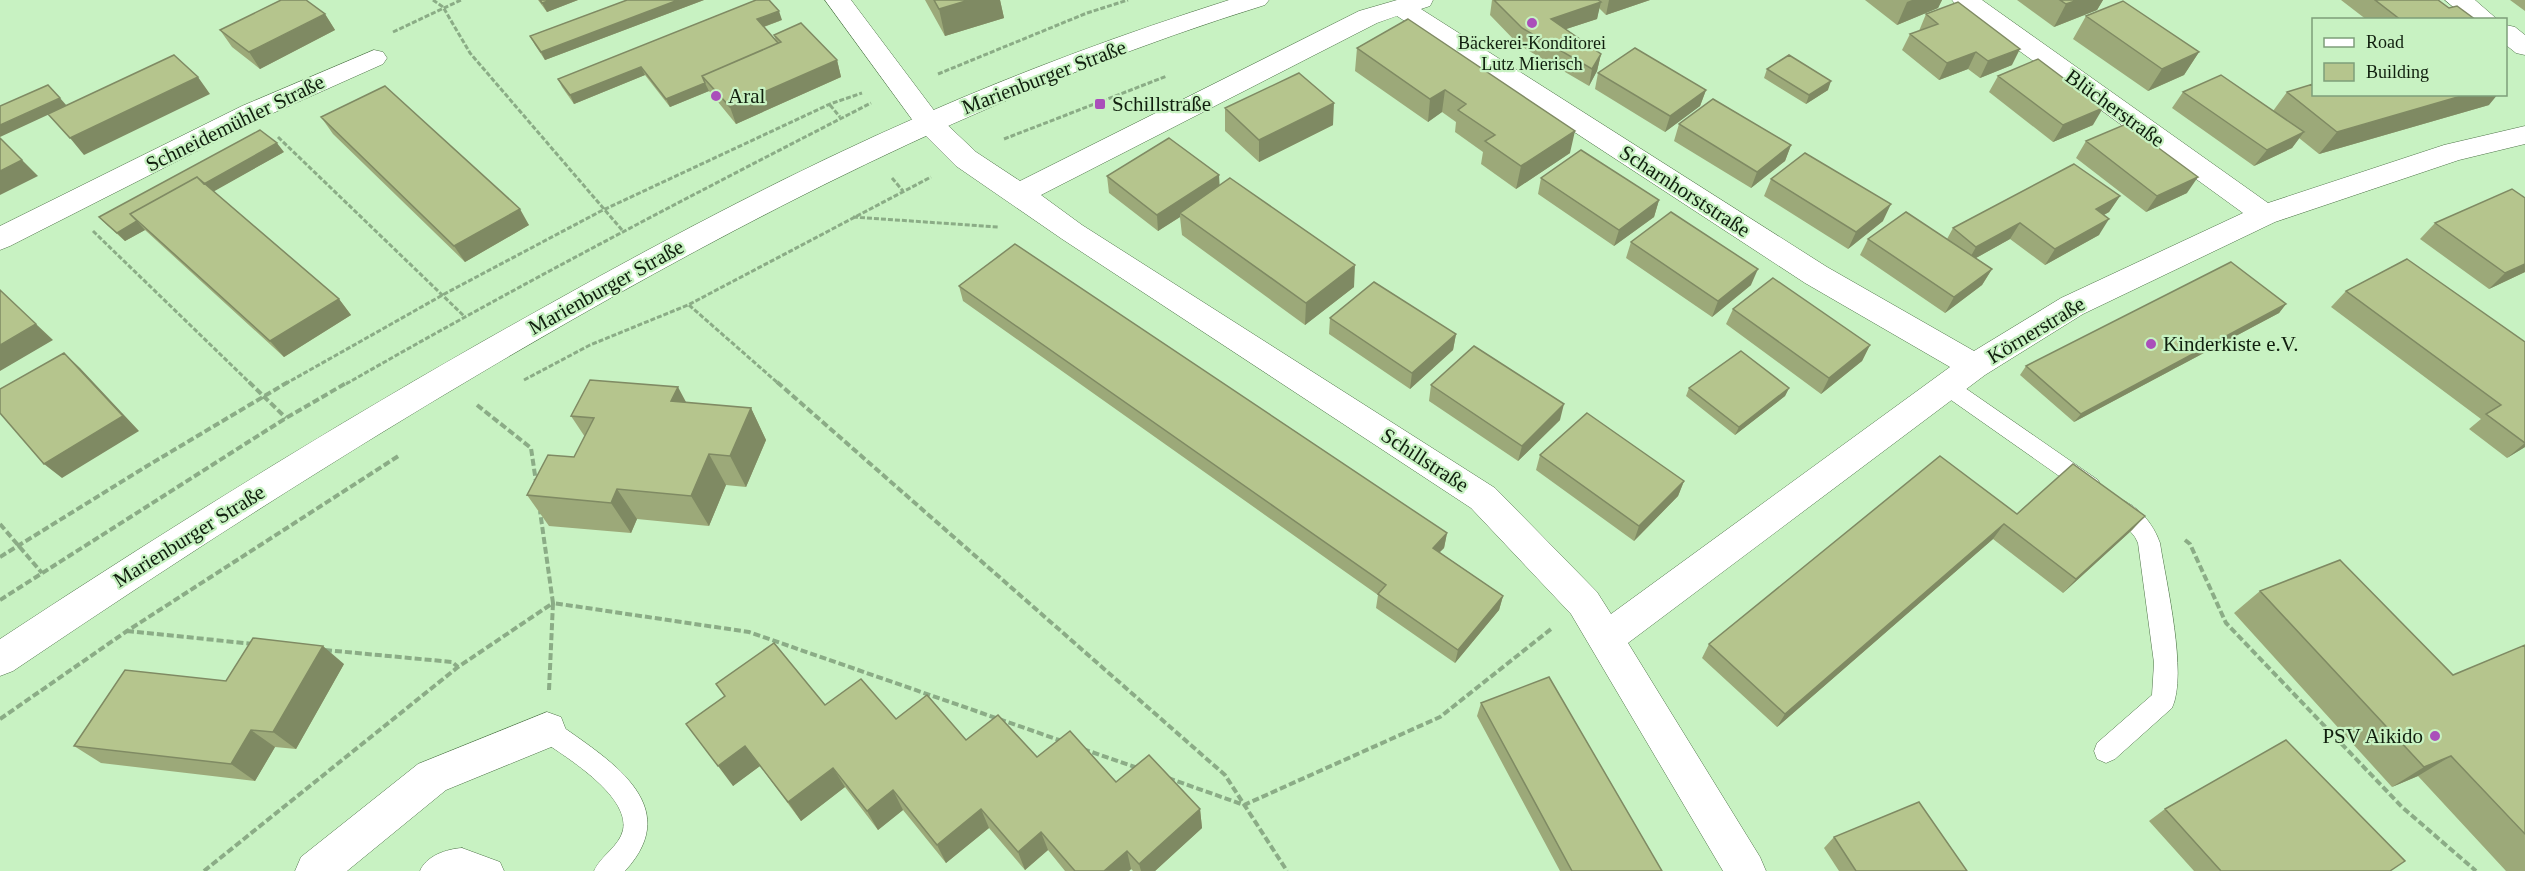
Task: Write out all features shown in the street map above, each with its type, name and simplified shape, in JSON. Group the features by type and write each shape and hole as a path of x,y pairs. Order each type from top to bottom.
{"street":[{"name":"Schillstraße","path":"838,0 929,123 966,159 1082,238 1483,498 1584,603 1746,871"},
{"name":"Marienburger Straße","path":"0,659 271,484 519,335 700,235 868,151 982,99 1256,0"},
{"name":"Blücherstraße","path":"1965,0 2265,215"},
{"path":"2458,0 2483,18"},
{"path":"1019,194 1368,17 1412,3"},
{"name":"Scharnhorststraße","path":"1412,3 1816,275 1974,366"},
{"path":"2507,34 2525,47"},
{"name":"Schneidemühler Straße","path":"0,239 252,112 374,58"},
{"name":"Körnerstraße","path":"1607,638 1974,366 2072,306 2265,215 2308,198 2454,152 2525,135"},
{"path":"315,871 432,777 548,730"}],"lane":[{"path":"1948,387 2086,484 2145,529 2166,663 2164,700 2106,751"},
{"path":"548,730 610,777 628,794 636,811 632,843 608,871"},
{"path":"434,871 460,860 471,860 491,871"}],"path":[{"path":"433,0 443,7 470,53 622,230"},
{"path":"374,58 385,36 461,0"},
{"path":"0,557 263,396 604,210 830,104 899,84 1087,13 1128,0"},
{"path":"830,104 840,117"},
{"path":"252,112 464,316"},
{"path":"518,383 590,345 688,304 966,159"},
{"path":"66,205 286,418"},
{"path":"852,217 1002,227"},
{"path":"688,304 1225,775 1287,871"},
{"path":"467,411 487,400"},
{"path":"477,405 531,448 537,492"},
{"path":"0,719 127,632 407,450"},
{"path":"539,503 553,603 548,730"},
{"path":"0,524 42,573"},
{"path":"2181,537 2190,544 2226,623 2402,807 2476,871"},
{"path":"204,871 458,668 553,603 749,632 1064,742"},
{"path":"1165,777 1244,805 1440,717 1584,603"},
{"path":"127,632 266,645"},
{"path":"324,650 452,662 458,668"},
{"path":"1075,746 1142,769"}],"building":[{"path":"281,0 306,0 325,14 249,52 220,30"},
{"path":"627,0 678,0 541,52 530,36"},
{"path":"756,0 769,0 779,11 757,19 778,43 702,76 705,83 666,99 641,67 570,95 558,79"},
{"path":"934,0 969,0 939,9"},
{"path":"1494,0 1598,0 1601,2 1551,19 1601,54 1592,69 1522,28"},
{"path":"2060,0 2078,0 2066,4"},
{"path":"2375,0 2438,0 2449,8 2457,6 2473,18 2398,18"},
{"path":"2123,1 2199,52 2162,69 2086,16"},
{"path":"1958,2 2020,49 1988,61 1976,52 1947,63 1910,34 1938,24 1926,14"},
{"path":"1408,19 1575,131 1521,166 1485,141 1495,135 1458,110 1466,104 1445,90 1430,99 1357,48"},
{"path":"801,23 837,60 730,107 702,76 781,42 774,35"},
{"path":"1635,48 1706,90 1670,116 1598,73"},
{"path":"174,55 198,77 70,138 48,114"},
{"path":"1789,55 1831,81 1809,95 1767,69"},
{"path":"2038,59 2103,108 2063,125 1998,76"},
{"path":"1299,73 1334,103 1259,140 1225,108"},
{"path":"2221,75 2304,132 2267,150 2183,92"},
{"path":"2312,84 2312,96 2461,96 2337,132 2287,92"},
{"path":"48,85 60,98 0,125 0,106"},
{"path":"385,86 520,209 454,246 321,117"},
{"path":"1713,99 1791,145 1757,172 1679,124"},
{"path":"2126,124 2198,177 2157,196 2086,141"},
{"path":"260,130 277,143 204,184 197,177 130,214 137,221 117,233 99,217"},
{"path":"0,138 22,160 0,171"},
{"path":"1169,138 1219,175 1157,215 1107,176"},
{"path":"1581,150 1659,200 1619,230 1541,178"},
{"path":"1805,153 1891,204 1856,232 1771,179"},
{"path":"2074,164 2120,196 2096,209 2109,219 2055,249 2020,223 1976,247 1953,228"},
{"path":"197,177 339,299 270,341 130,214"},
{"path":"1230,178 1355,265 1306,303 1180,213"},
{"path":"2512,189 2525,198 2525,264 2505,273 2435,223"},
{"path":"1671,212 1758,269 1718,301 1631,242"},
{"path":"1906,212 1992,269 1954,297 1868,239"},
{"path":"1015,244 1447,533 1433,548 1503,596 1458,650 1378,594 1386,585 959,286"},
{"path":"2407,259 2525,342 2525,443 2486,414 2501,405 2346,291"},
{"name":"Kinderkiste e.V.","path":"2231,262 2286,304 2081,414 2026,366"},
{"path":"1773,278 1870,345 1829,378 1733,309"},
{"path":"1374,282 1456,334 1412,373 1330,318"},
{"path":"0,290 36,324 0,345"},
{"path":"1474,346 1564,404 1522,446 1431,385"},
{"path":"1741,351 1789,388 1739,427 1689,388"},
{"path":"64,353 123,416 44,464 0,413 0,389"},
{"path":"590,380 678,387 671,401 751,408 730,456 709,454 691,496 617,489 611,503 527,495 548,455 574,457 594,418 571,416"},
{"path":"1587,413 1684,481 1639,526 1540,455"},
{"path":"1940,456 2017,514 2073,464 2145,516 2076,579 2004,524 1785,714 1709,644"},
{"path":"2340,560 2453,675 2525,645 2525,834 2451,756 2424,767 2260,591"},
{"path":"253,638 323,646 273,732 251,730 231,764 74,746 125,670 226,681"},
{"path":"774,643 825,705 861,679 896,719 927,695 966,740 998,715 1037,757 1070,731 1116,782 1149,755 1200,809 1139,864 1127,851 1104,871 1075,871 1041,832 1018,852 981,809 937,845 893,790 867,811 833,768 788,802 745,746 718,766 686,724 725,696 716,684"},
{"path":"1549,677 1662,871 1572,871 1481,703"},
{"path":"2286,740 2405,861 2390,871 2221,871 2165,809"},
{"path":"1919,802 1967,871 1856,871 1834,837"}],"place":[{"name":"Bäckerei-Konditorei Lutz Mierisch","path":"1532,23"},
{"name":"Aral","path":"716,96"},
{"name":"Schillstraße","path":"1100,104"},
{"name":"Kinderkiste e.V.","path":"2151,344"},
{"name":"PSV Aikido","path":"2435,736"}]}
